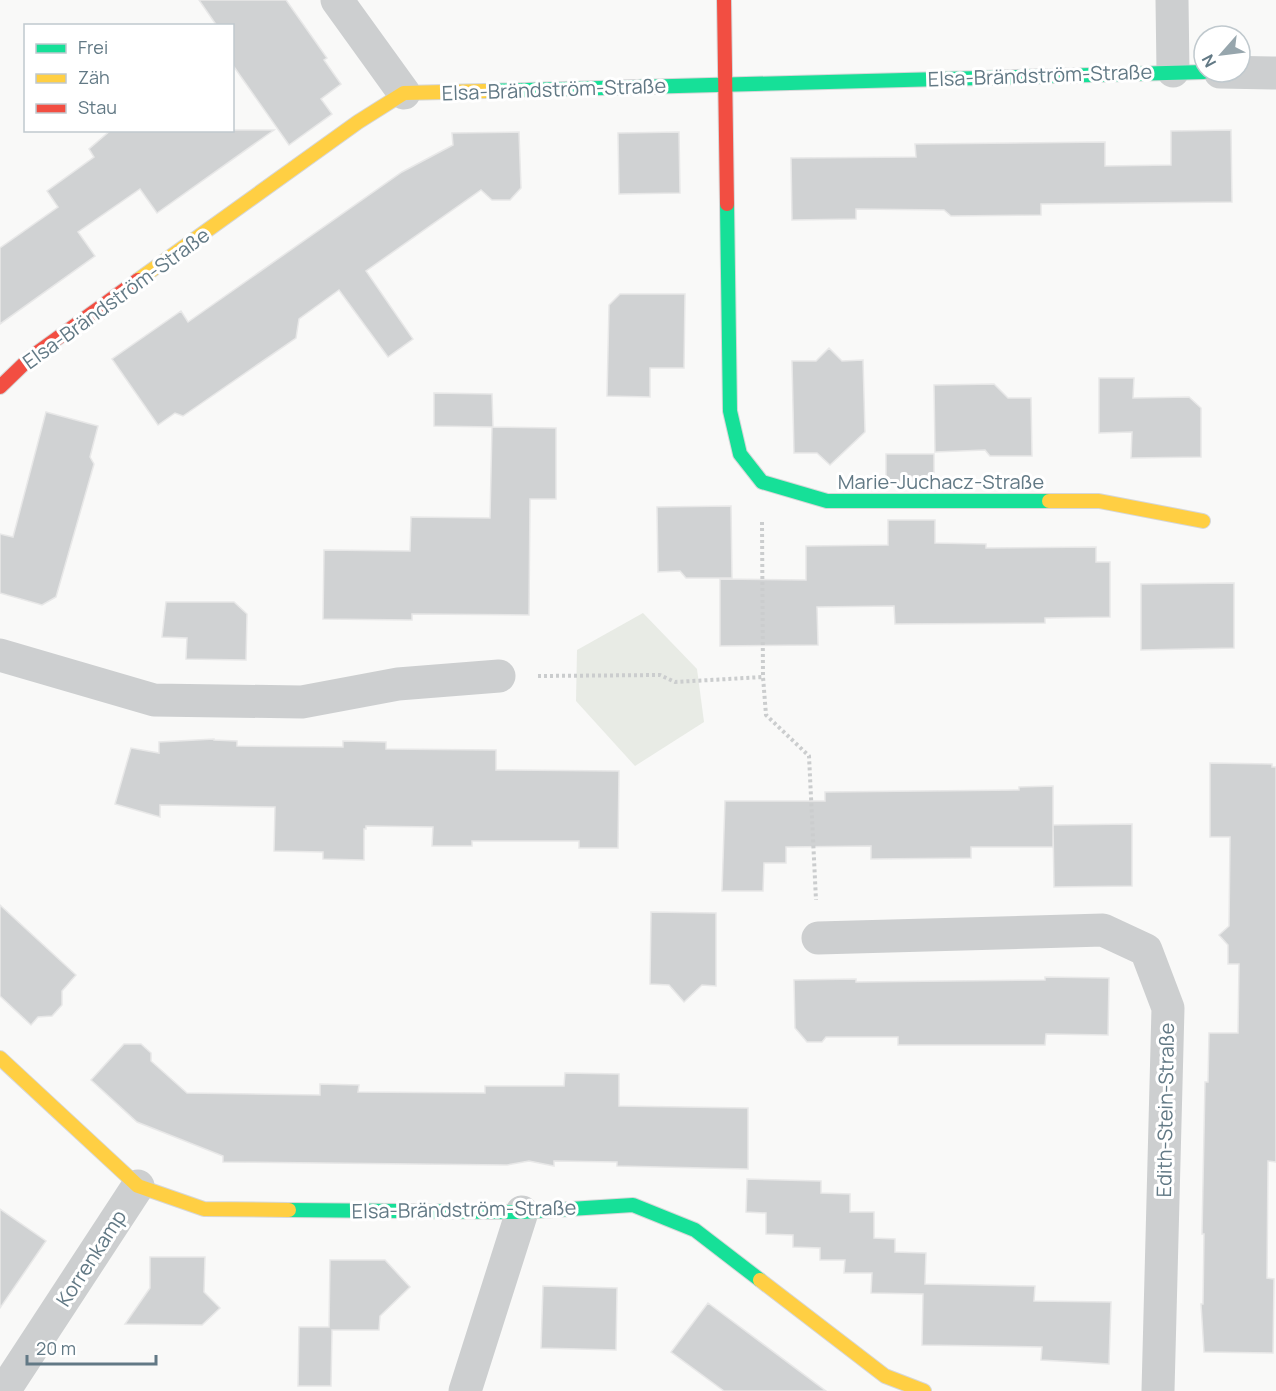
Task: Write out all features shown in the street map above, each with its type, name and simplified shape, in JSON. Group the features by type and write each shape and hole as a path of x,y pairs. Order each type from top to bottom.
{"street":[{"path":"337,0 404,93"},
{"path":"724,0 730,411 740,454 762,482"},
{"path":"1172,0 1188,71"},
{"name":"Elsa-Brändström-Straße","path":"0,387 30,358 49,344 358,122 404,93 1188,71"},
{"path":"1252,73 1276,73"},
{"name":"Marie-Juchacz-Straße","path":"762,482 827,501 1099,501 1203,521"},
{"path":"0,655 154,699 302,702 398,684 499,676"},
{"name":"Edith-Stein-Straße","path":"818,938 1102,930 1146,950 1168,1008 1158,1391"},
{"name":"Elsa-Brändström-Straße","path":"0,1058 138,1186 204,1209 522,1212 633,1205 695,1230 885,1376 924,1391"},
{"name":"Korrenkamp","path":"4,1391 138,1186"},
{"path":"465,1391 522,1212"}],"path":[{"path":"762,482 763,677 766,715 809,756 818,938"},
{"path":"499,676 660,675 675,682 763,677"}],"shaded area":[{"path":"643,613 697,669 704,722 635,766 576,701 577,650"}],"building":[{"path":"199,0 286,0 327,58 324,60 341,84 321,99 332,114 289,145 234,67 234,24 216,24"},
{"path":"274,130 157,213 140,189 78,232 95,256 0,324 0,248 58,207 47,191 94,157 89,149 109,132"},
{"path":"1231,130 1232,202 1041,204 1041,215 951,216 944,210 856,209 856,219 792,220 791,158 916,157 915,144 1105,142 1105,166 1171,165 1171,131"},
{"path":"519,132 521,188 510,200 492,200 481,190 366,271 413,339 388,357 339,290 299,319 296,338 183,416 175,413 158,425 112,359 181,311 188,322 402,172 453,145 452,133"},
{"path":"679,132 680,193 619,194 618,133"},
{"path":"620,294 685,294 684,368 650,368 650,397 607,396 609,305"},
{"path":"829,348 842,361 863,360 865,432 830,465 817,453 794,453 792,361 816,361"},
{"path":"1099,378 1134,378 1133,398 1189,397 1201,408 1201,457 1131,458 1132,432 1099,433"},
{"path":"994,384 1008,398 1031,398 1032,456 990,456 985,450 935,452 934,385"},
{"path":"434,393 492,394 493,427 434,426"},
{"path":"46,412 98,426 90,457 94,464 56,597 42,605 0,593 0,534 13,537"},
{"path":"492,427 556,428 556,499 530,499 529,615 412,614 412,620 323,619 324,550 410,551 411,517 490,518"},
{"path":"886,454 934,454 934,482 886,482"},
{"path":"731,506 732,578 686,578 680,571 658,572 657,507"},
{"path":"888,520 935,520 935,543 986,544 986,548 1096,547 1096,562 1110,562 1110,617 1045,618 1045,623 895,624 894,606 817,607 818,645 720,646 720,579 806,580 806,546 888,545"},
{"path":"1234,583 1234,648 1141,650 1141,584"},
{"path":"166,602 234,602 247,614 246,660 186,659 187,638 162,637"},
{"path":"214,739 237,741 237,746 343,747 343,741 386,742 386,749 496,750 496,770 619,771 618,848 579,848 579,841 472,841 472,846 432,846 433,827 366,826 364,829 364,860 323,859 323,852 274,851 275,807 160,805 160,817 115,804 131,748 159,753 159,742"},
{"path":"1210,763 1272,764 1272,767 1276,767 1276,1162 1268,1161 1267,1278 1274,1279 1273,1353 1204,1352 1201,1304 1203,1304 1204,1234 1202,1234 1205,1082 1208,1082 1209,1033 1238,1033 1239,964 1228,964 1228,945 1219,935 1229,926 1230,837 1210,837"},
{"path":"1053,786 1053,847 971,847 971,858 871,859 871,846 786,847 786,863 764,863 763,891 722,891 725,801 825,801 825,792 1019,790 1019,787"},
{"path":"1132,824 1132,886 1054,887 1053,825"},
{"path":"0,905 76,975 62,991 62,1005 52,1016 38,1017 31,1025 0,996"},
{"path":"651,912 716,913 716,986 702,985 684,1002 669,985 650,984"},
{"path":"1045,977 1109,978 1108,1035 1046,1034 1045,1045 898,1045 898,1037 826,1037 822,1042 807,1042 795,1028 794,980 856,979 856,982 1045,980"},
{"path":"124,1044 141,1044 151,1053 151,1061 187,1093 320,1095 320,1084 359,1085 358,1092 485,1093 485,1086 564,1086 565,1073 619,1074 619,1106 748,1108 748,1169 617,1166 617,1162 554,1161 554,1166 529,1161 507,1165 223,1162 223,1156 137,1122 91,1080"},
{"path":"747,1179 821,1181 821,1193 850,1194 850,1212 874,1212 874,1238 895,1239 895,1252 926,1253 925,1284 1035,1286 1034,1301 1111,1302 1109,1364 1041,1360 1042,1347 922,1345 923,1294 871,1293 872,1273 844,1273 845,1260 820,1260 820,1248 793,1247 793,1235 766,1234 766,1213 746,1212"},
{"path":"0,1209 46,1241 0,1308"},
{"path":"150,1257 205,1257 204,1292 220,1308 202,1325 125,1324 150,1288"},
{"path":"330,1260 385,1260 410,1287 380,1316 379,1330 332,1330 331,1386 298,1386 299,1327 329,1327"},
{"path":"543,1286 617,1288 616,1350 541,1348"},
{"path":"708,1303 826,1391 724,1391 671,1352"}],"traffic: fast":[{"path":"485,91 1192,72"},
{"path":"727,204 730,411 740,454 762,482 827,501 1049,501"},
{"path":"289,1210 522,1212 633,1205 695,1230 760,1280"}],"traffic: slow":[{"path":"138,280 358,122 404,93 485,91"},
{"path":"1049,501 1099,501 1203,521"},
{"path":"0,1058 138,1186 204,1209 289,1210"},
{"path":"760,1280 885,1376 924,1391"}],"traffic: jam":[{"path":"724,0 727,204"},
{"path":"0,387 30,358 138,280"}]}
